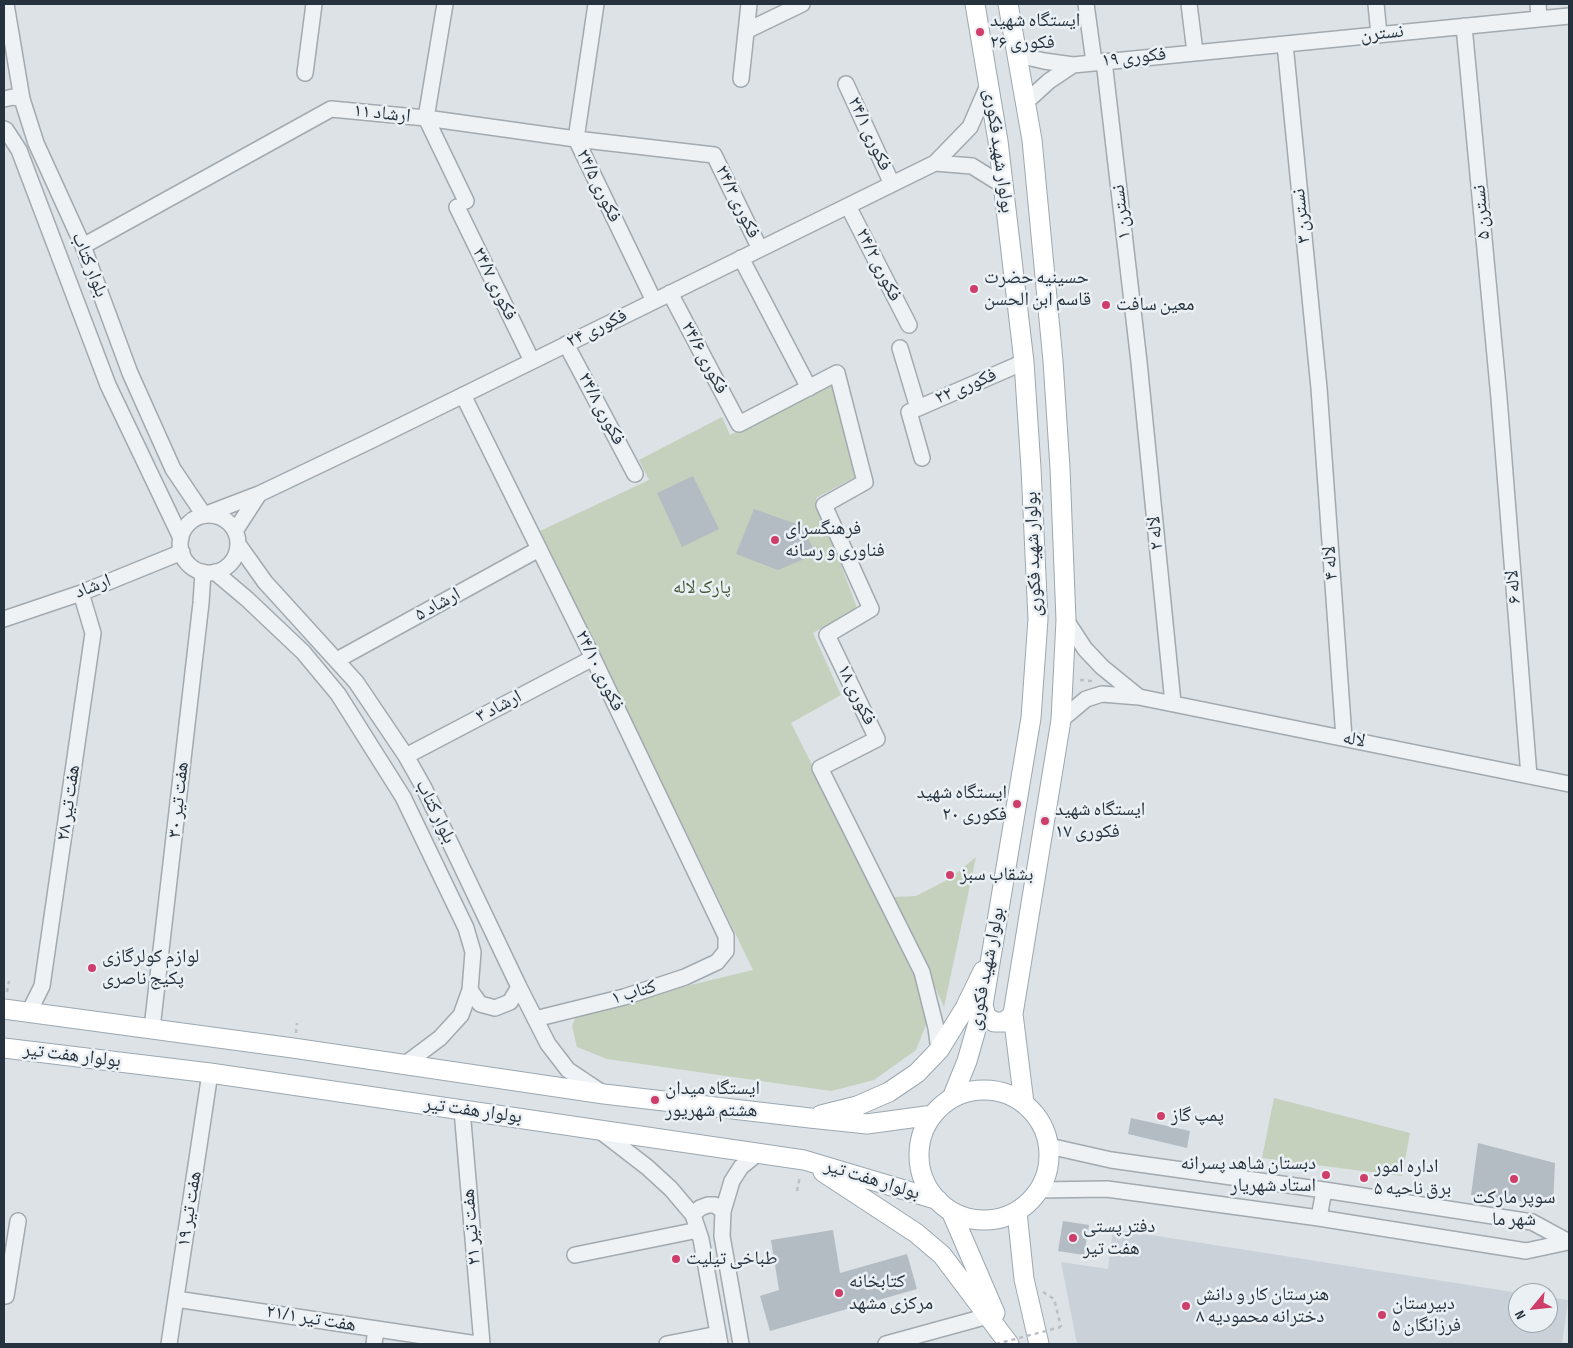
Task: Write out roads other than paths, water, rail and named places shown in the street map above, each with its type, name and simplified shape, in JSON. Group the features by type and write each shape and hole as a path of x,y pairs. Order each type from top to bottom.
{"main road":[{"name":"بولوار شهید فکوری","path":"952,1098 967,1061 983,1005 993,950 1031,718 1038,619 1024,362 1004,186 989,83 974,4"},
{"name":"بولوار شهید فکوری","path":"1008,4 1032,140 1054,361 1066,620 1061,720 1013,1014 1024,1103"},
{"path":"810,1118 857,1106 889,1092 916,1073 939,1050 965,1008 993,950"},
{"path":"983,1005 986,1016 994,1022 1005,1022 1013,1014"},
{"name":"بولوار هفت تیر","path":"4,1008 604,1094 810,1118 867,1124 932,1114"},
{"name":"بولوار هفت تیر","path":"4,1048 210,1073 804,1160 944,1206"},
{"path":"944,1206 966,1218 984,1220 1001,1218 1017,1212 1040,1190 1049,1161 1049,1146 1044,1130 1036,1115 1024,1103 1007,1094 989,1089 970,1091 952,1098 932,1114 923,1131 919,1150 921,1169 928,1187 944,1206 1009,1344"},
{"path":"804,1160 916,1233 942,1255 1009,1344"},
{"path":"1017,1212 1024,1279 1039,1344"}],"street":[{"name":"بلوار کتاب","path":"6,4 22,99 36,143 83,246 130,373 173,469 204,515"},
{"path":"305,73 314,4"},
{"path":"426,118 445,4"},
{"name":"فکوری ۲۴/۵","path":"596,4 576,139 654,302"},
{"path":"741,79 749,4"},
{"path":"746,31 802,4"},
{"name":"نسترن ۱","path":"1086,4 1099,62 1139,362"},
{"path":"1189,4 1195,52"},
{"path":"1376,4 1379,35"},
{"name":"نسترن","path":"1195,52 1464,26 1538,11 1569,16"},
{"name":"نسترن ۵","path":"1464,26 1499,398"},
{"name":"نسترن ۳","path":"1285,44 1319,388"},
{"name":"فکوری ۱۹","path":"1073,65 1195,52"},
{"path":"1018,55 1044,62 1073,65"},
{"path":"1026,102 1049,81 1073,65"},
{"path":"935,163 970,127 989,83"},
{"name":"فکوری ۲۴/۱","path":"846,84 892,184"},
{"path":"4,99 13,97 22,99"},
{"name":"ارشاد ۱۱","path":"83,246 331,109 426,118 576,139 714,155"},
{"name":"فکوری ۲۴/۷","path":"426,118 532,361"},
{"name":"بلوار کتاب","path":"4,129 19,150 108,385 181,545"},
{"name":"فکوری ۲۴/۳","path":"714,155 760,249"},
{"path":"935,163 972,166 1004,186"},
{"name":"فکوری ۲۴","path":"204,515 259,494 935,163"},
{"name":"فکوری ۲۴/۲","path":"848,206 909,325"},
{"path":"742,258 809,388"},
{"name":"فکوری ۲۴/۶","path":"670,293 738,424 809,388"},
{"name":"فکوری ۲۴/۸","path":"566,344 635,474"},
{"path":"900,348 914,410 922,458"},
{"name":"فکوری ۲۲","path":"914,410 1024,362"},
{"name":"لاله ۲","path":"1139,362 1173,703"},
{"name":"فکوری ١٨","path":"809,388 837,373 865,482 824,505 871,609 827,635 877,739 820,768 922,972 936,1028 939,1050"},
{"name":"لاله ۴","path":"1319,388 1344,738"},
{"name":"فکوری ۲۴/۱۰","path":"463,395 593,658 726,936 726,951"},
{"name":"لاله ۶","path":"1499,398 1530,776"},
{"path":"237,537 226,520 216,515 204,515 194,519 186,527 181,545 186,561 193,568 209,572 227,567 235,557 237,537 259,494"},
{"name":"بلوار کتاب","path":"237,537 265,582 356,682 406,756 424,788 548,1044 568,1070 604,1094"},
{"name":"ارشاد","path":"4,619 81,593 181,545"},
{"name":"ارشاد ۵","path":"337,660 539,549"},
{"name":"بلوار کتاب","path":"209,572 247,599 309,659 338,694 398,790 466,928 473,952 470,990 461,1015 440,1038 404,1065"},
{"name":"هفت تیر ۳۰","path":"152,1028 201,604 209,572"},
{"name":"هفت تیر ۲۸","path":"29,1012 42,986 93,633 81,593"},
{"name":"لاله","path":"1066,620 1085,650 1102,667 1139,696"},
{"name":"ارشاد ۳","path":"406,756 593,658"},
{"name":"لاله","path":"1061,720 1086,700 1102,694 1139,696 1569,784"},
{"name":"کتاب ۱","path":"535,1019 624,997 685,977 717,962 726,951"},
{"path":"470,990 480,1004 495,1008 510,1002 519,987"},
{"name":"هفت تیر ۱۹","path":"169,1344 210,1073"},
{"name":"هفت تیر ۲۱","path":"462,1110 482,1344"},
{"path":"598,1129 647,1167 671,1189 693,1215 698,1230 719,1339 667,1344"},
{"path":"1049,1146 1111,1160 1532,1222 1569,1240"},
{"path":"742,1344 722,1236 724,1211 732,1181 741,1167 756,1154"},
{"path":"1040,1190 1107,1189 1318,1218 1526,1252 1569,1240"},
{"path":"1318,1218 1324,1190"},
{"path":"693,1215 700,1208 708,1205 716,1205 724,1211"},
{"path":"6,1296 7,1271 18,1221"},
{"path":"575,1255 698,1230"},
{"name":"هفت تیر ۲۱/۱","path":"176,1299 375,1337 476,1344"},
{"path":"886,1344 988,1316"}],"place":[{"name":"ایستگاه شهید فکوری ۲۶","path":"980,32"},
{"name":"حسینیه حضرت قاسم ابن الحسن","path":"974,289"},
{"name":"معین سافت","path":"1106,305"},
{"name":"فرهنگسرای فناوری و رسانه","path":"775,540"},
{"name":"ایستگاه شهید فکوری ۲۰","path":"1017,804"},
{"name":"ایستگاه شهید فکوری ۱۷","path":"1045,821"},
{"name":"بشقاب سبز","path":"950,875"},
{"name":"لوازم کولرگازی پکیج ناصری","path":"92,968"},
{"name":"ایستگاه میدان هشتم شهریور","path":"655,1100"},
{"name":"پمپ گاز","path":"1161,1116"},
{"name":"دبستان شاهد پسرانه استاد شهریار","path":"1326,1175"},
{"name":"اداره امور برق ناحیه ۵","path":"1364,1178"},
{"name":"سوپر مارکت شهر ما","path":"1514,1179"},
{"name":"دفتر پستی هفت تیر","path":"1073,1238"},
{"name":"طباخی تیلیت","path":"676,1259"},
{"name":"کتابخانه مرکزی مشهد","path":"839,1293"},
{"name":"هنرستان کار و دانش دخترانه محمودیه ۸","path":"1186,1306"},
{"name":"دبیرستان فرزانگان ۵","path":"1382,1315"}],"park label":[{"name":"پارک لاله","path":"702,588"}]}
